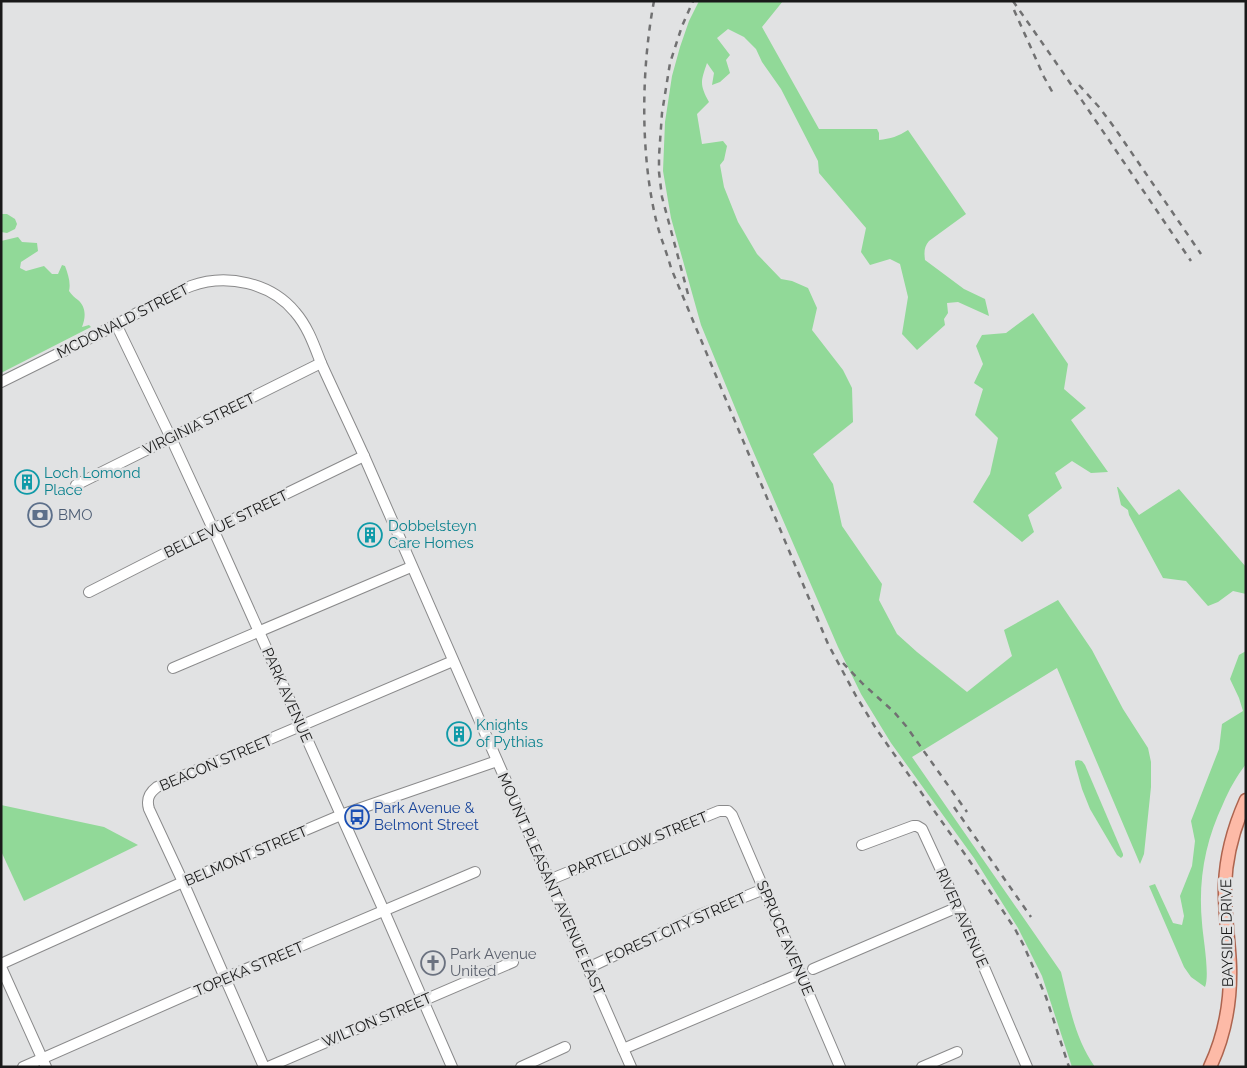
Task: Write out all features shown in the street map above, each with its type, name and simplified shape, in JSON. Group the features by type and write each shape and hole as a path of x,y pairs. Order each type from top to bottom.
{"main road":[{"name":"BAYSIDE DRIVE","path":"1210,1067 1218,1050 1226,1021 1230,986 1225,876 1236,824 1246,800"}],"street":[{"name":"MCDONALD STREET","path":"1,382 192,285 228,281 242,282 267,290 278,297"},
{"name":"MOUNT PLEASANT AVENUE EAST","path":"278,297 299,318 311,337 631,1067"},
{"name":"PARK AVENUE","path":"116,324 213,529 424,1000 452,1067"},
{"name":"VIRGINIA STREET","path":"76,485 321,363"},
{"name":"BELLEVUE STREET","path":"89,592 213,529 364,456"},
{"path":"173,668 411,567"},
{"name":"BEACON STREET","path":"183,882 149,809 148,797 152,791 157,787 453,661"},
{"name":"BELMONT STREET","path":"1,966 183,882 341,815 497,761"},
{"name":"PARTELLOW STREET","path":"549,880 719,811 728,810"},
{"name":"SPRUCE AVENUE","path":"728,810 732,815 840,1067"},
{"name":"RIVER AVENUE","path":"862,845 913,826 920,828 924,832 1027,1067"},
{"name":"TOPEKA STREET","path":"23,1067 44,1062 226,978 475,872"},
{"path":"183,882 264,1067"},
{"name":"FOREST CITY STREET","path":"588,968 702,914 764,889"},
{"path":"813,969 958,907"},
{"name":"WILTON STREET","path":"268,1067 512,962"},
{"path":"1,966 44,1062"},
{"path":"623,1049 800,974"},
{"path":"521,1067 565,1048"},
{"path":"922,1067 957,1052"}],"green space":[{"path":"699,1 783,1 762,27 819,129 877,129 879,140 894,137 908,130 966,214 929,241 926,245 925,260 964,289 985,299 989,316 958,302 947,303 948,313 944,319 945,325 917,350 902,334 908,297 900,264 890,259 870,265 861,252 866,228 819,173 818,161 781,89 762,62 756,49 744,37 728,29 717,38 730,55 726,60 730,73 720,82 712,85 714,73 707,63 703,74 702,86 709,102 697,114 702,144 723,141 727,146 724,160 720,165 724,187 738,222 757,254 781,279 792,281 808,288 817,308 812,330 843,370 852,388 853,422 813,454 833,484 842,526 882,584 879,600 897,634 967,692 1012,656 1004,630 1058,600 1092,650 1123,709 1148,748 1151,762 1151,787 1144,854 1140,864 1057,668 912,757 1061,972 1070,1009 1082,1045 1095,1067 1072,1067 1042,976 1018,928 974,858 891,743 861,694 838,647 750,444 701,325 671,218 663,171 665,122 672,76 689,21"},
{"path":"1,214 7,214 15,219 17,224 15,229 7,233 1,232"},
{"path":"18,237 22,242 37,243 38,251 21,262 20,268 26,271 44,266 52,274 58,274 62,265 65,266 68,275 69,291 81,303 84,309 85,316 82,327 89,325 91,327 1,373 1,241"},
{"path":"1033,313 1068,364 1064,389 1086,408 1071,420 1108,472 1091,473 1072,461 1055,473 1062,488 1028,515 1034,532 1022,542 973,502 990,474 998,438 975,415 983,389 974,383 983,364 976,346 982,335 1006,333"},
{"path":"1117,487 1139,515 1179,489 1246,567 1246,594 1233,591 1218,602 1208,606 1186,581 1163,578 1128,510 1121,505"},
{"path":"1246,651 1246,764 1230,789 1217,818 1207,847 1202,877 1201,907 1207,974 1205,987 1191,977 1184,967 1149,886 1155,884 1173,923 1182,925 1184,916 1180,896 1192,866 1195,841 1191,821 1219,749 1222,724 1243,711 1230,679 1239,655"},
{"path":"1075,761 1082,761 1085,765 1123,854 1121,858 1117,855 1090,809 1075,764"},
{"path":"1,805 104,827 138,845 24,901 1,851"}],"railway":[{"path":"654,1 645,84 645,142 651,198 671,268 828,644 877,730 969,860 1015,929 1046,997 1069,1067"},
{"path":"688,294 662,197 659,156 662,113 670,63 682,26 693,1"},
{"path":"1013,1 1191,261"},
{"path":"1014,10 1054,95"},
{"path":"1079,85 1114,127 1201,254"},
{"path":"843,663 906,726 967,812"},
{"path":"954,807 1031,917"}],"place":[{"name":"Loch Lomond Place","path":"27,482"},
{"name":"BMO","path":"40,515"},
{"name":"Dobbelsteyn Care Homes","path":"370,535"},
{"name":"Knights of Pythias","path":"459,734"},
{"name":"Park Avenue & Belmont Street","path":"357,817"},
{"name":"Park Avenue United","path":"433,963"}]}
